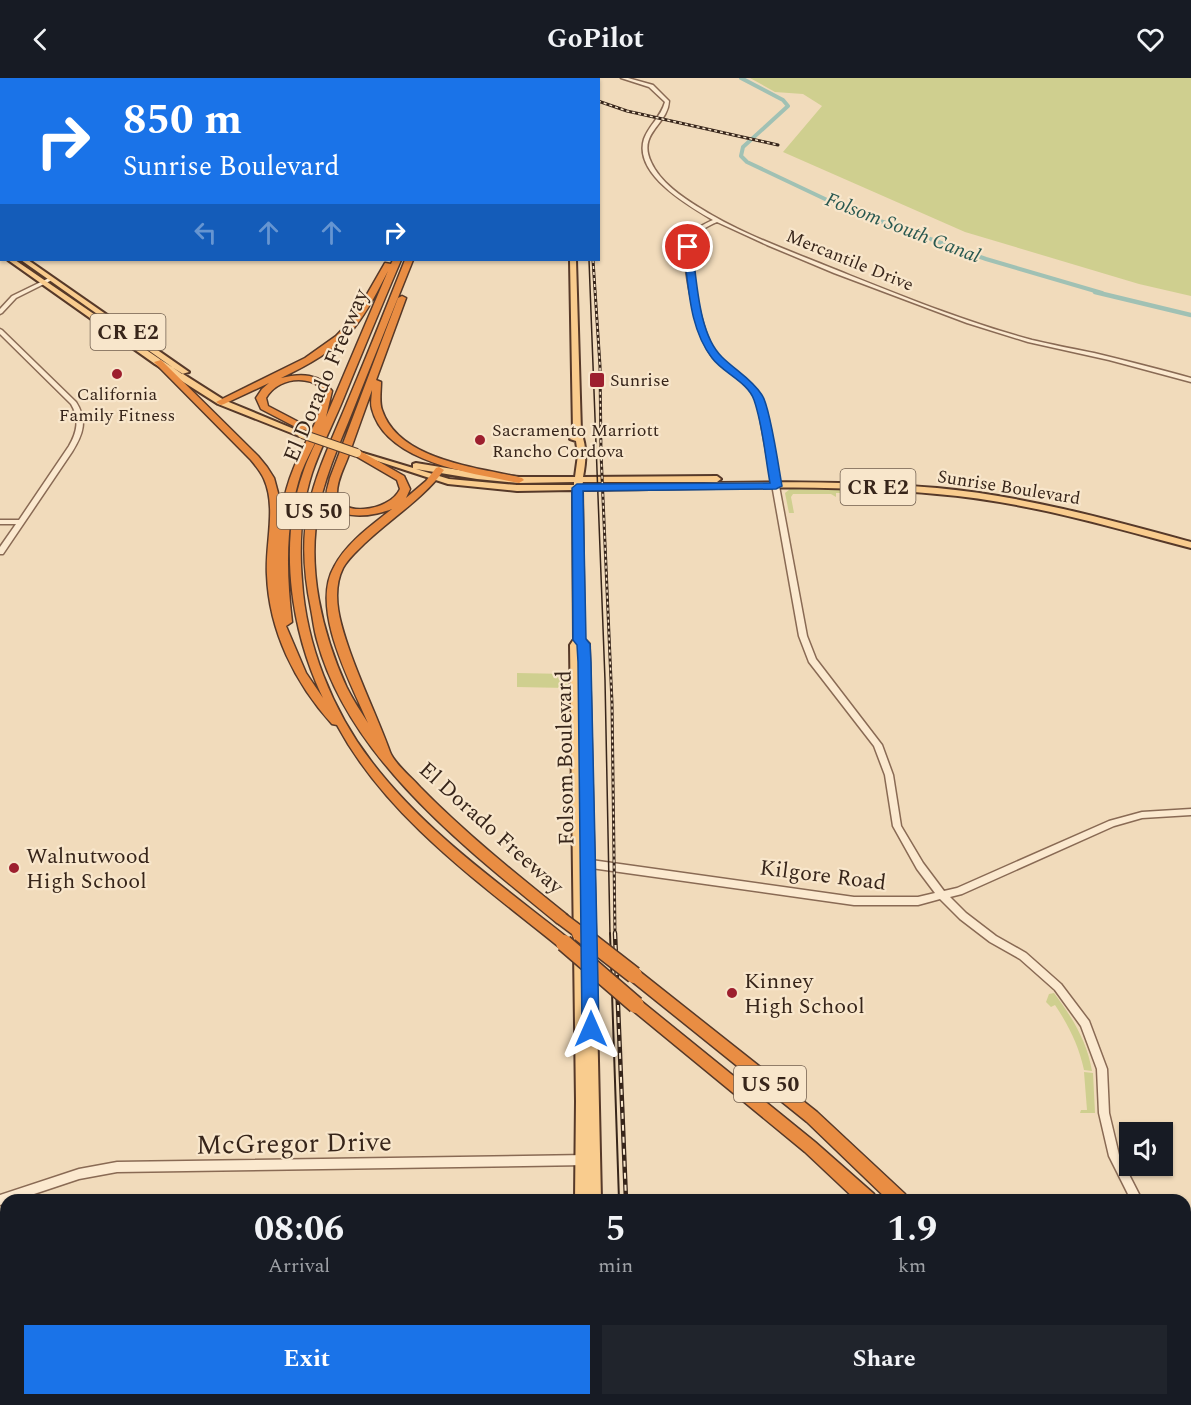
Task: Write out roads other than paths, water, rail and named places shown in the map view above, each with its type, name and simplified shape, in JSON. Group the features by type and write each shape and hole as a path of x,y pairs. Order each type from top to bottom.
{"highway":[{"path":"225,400 314,356 337,340 353,324 391,261"},
{"name":"El Dorado Freeway","path":"397,261 307,474 299,506 294,539 294,574 298,611 308,650 323,689 345,730 368,765 403,804 458,855 636,1005 810,1147 861,1194"},
{"path":"358,451 401,478 405,489 395,504 375,512 350,511 336,504 332,493 351,434 385,346 412,264 410,261"},
{"name":"El Dorado Freeway","path":"410,261 325,470 314,506 309,558 314,610 324,646 340,685 362,726 388,761 443,820 562,919 812,1117 893,1194"},
{"path":"385,346 375,392 375,408 380,422 390,435 405,447 448,464 519,480"},
{"path":"158,362 255,459 270,482 274,503 271,576 280,624 317,703 345,730"},
{"path":"292,653 281,579 280,544 294,482 326,403 328,391 320,381 301,378 278,382 265,390 261,398 264,407 304,432"},
{"path":"388,761 380,734 348,663 332,608 332,588 338,568 356,546 436,474"}],"main road":[{"name":"Sunrise Boulevard","path":"12,261 158,362 225,400 358,451 436,474 484,485 540,488 628,479 906,489 914,486 981,493 1090,517 1191,545"},
{"name":"Sunrise Boulevard","path":"25,261 225,400"},
{"name":"Folsom Boulevard","path":"573,261 577,432 580,440 581,470 577,484 579,640 575,645 583,863"},
{"name":"Folsom Boulevard","path":"577,432 573,441 574,475 577,484"},
{"path":"581,470 591,474 628,479"},
{"name":"Sunrise Boulevard","path":"436,474 577,484 890,481 981,493 980,495 999,493 1112,516 1191,538"},
{"path":"540,488 569,495 577,502"},
{"path":"1090,517 1112,516"},
{"name":"Folsom Boulevard","path":"579,640 584,644 585,734 583,1101 587,1160 593,1194"},
{"path":"577,714 581,729 585,734"},
{"name":"Folsom Boulevard","path":"583,1194 587,1160"}],"street":[{"name":"Mercantile Drive","path":"623,78 651,86 667,102 666,110 652,127 646,143 647,157 654,171 676,193 742,233 798,257 974,323 1041,344 1191,380"},
{"path":"718,220 696,232 688,247 699,322 704,337 714,354 743,379 759,397 804,636 812,660 878,745 889,775 897,826 912,855 963,916 993,939 1023,956 1040,969 1058,987 1078,1013 1091,1037 1102,1070 1104,1113 1114,1156 1134,1194"},
{"path":"0,312 14,297 51,279"},
{"path":"0,331 70,399 79,410 81,419 76,440 0,552"},
{"path":"0,522 20,522"},
{"name":"Kilgore Road","path":"583,863 854,901 905,902 944,896 995,876 1086,832 1112,823 1142,815 1191,812"},
{"name":"McGregor Drive","path":"18,1194 79,1174 117,1167 587,1160"}],"waterway":[{"name":"Folsom South Canal","path":"741,78 783,100 788,106 743,147 741,156 747,162 844,208 986,259 1102,293"},
{"name":"Folsom South Canal","path":"1095,292 1191,315"}],"tram line":[{"path":"589,261 605,680 610,934"},
{"path":"610,933 619,1194"}],"railway":[{"path":"600,102 627,111 778,145"},
{"path":"593,261 600,366 601,453 612,703 615,934"},
{"path":"615,933 626,1194"}],"place":[{"name":"California Family Fitness","path":"117,374"},
{"name":"Sunrise","path":"597,380"},
{"name":"Sacramento Marriott Rancho Cordova","path":"480,440"},
{"name":"Walnutwood High School","path":"14,868"},
{"name":"Kinney High School","path":"732,993"}]}
